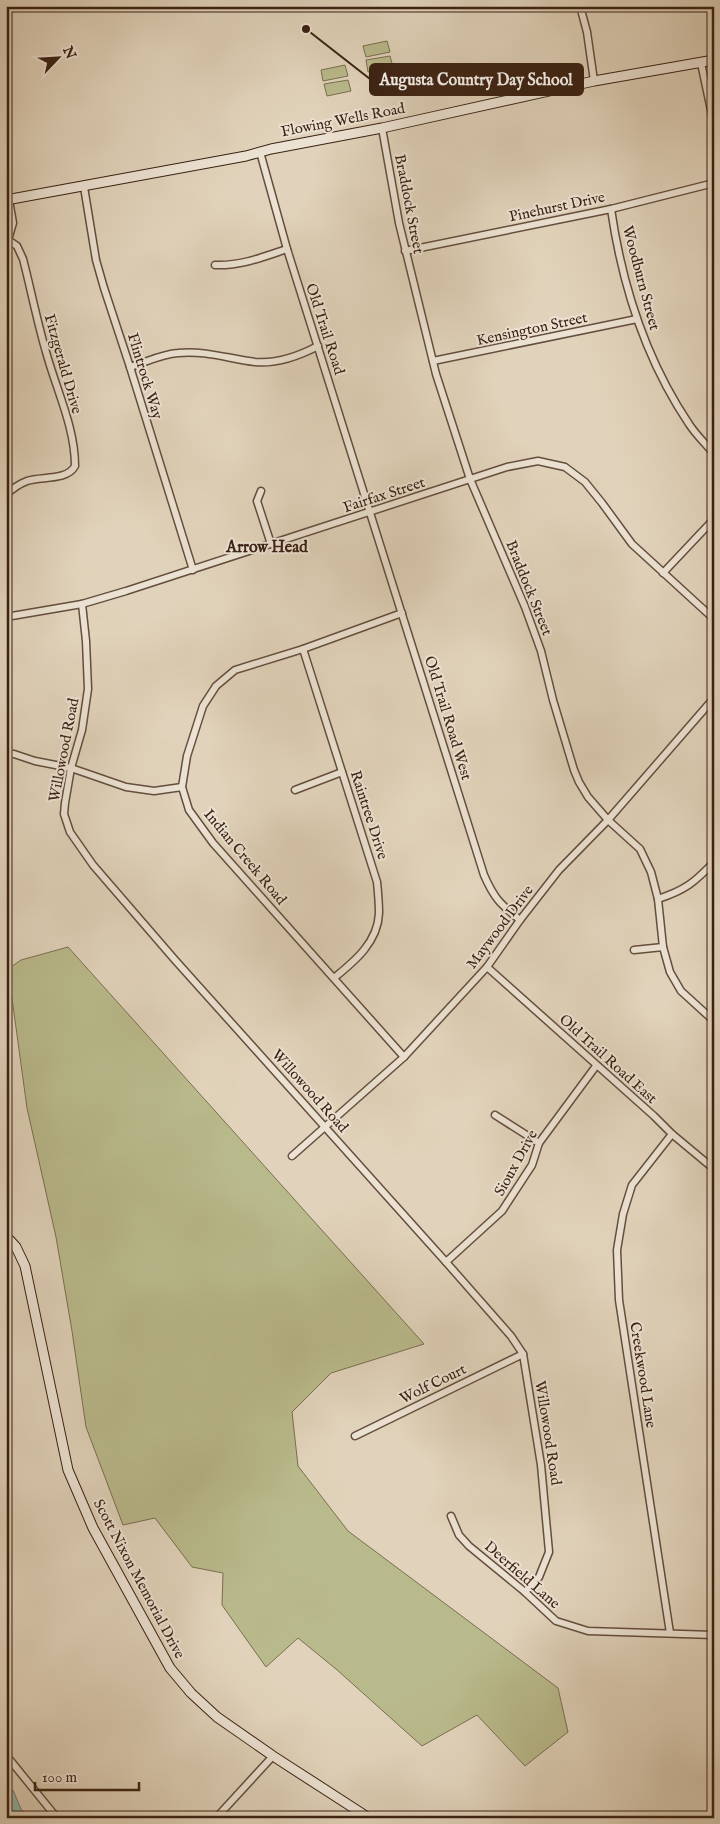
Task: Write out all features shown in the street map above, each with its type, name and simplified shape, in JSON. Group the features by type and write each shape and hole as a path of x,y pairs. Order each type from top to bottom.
{"main road":[{"name":"Flowing Wells Road","path":"8,200 246,156 271,148 382,128 594,81 714,60"},
{"name":"Scott Nixon Memorial Drive","path":"6,1236 16,1247 25,1266 68,1470 93,1528 170,1668 191,1693 217,1717 368,1818"}],"street":[{"path":"580,6 587,32 594,81"},
{"path":"701,63 714,124"},
{"name":"Braddock Street","path":"382,128 405,251 433,361 470,480 526,607 541,651 553,700 579,782 588,798 608,820 640,849 651,872 658,899 663,947 670,972 681,991 714,1022"},
{"name":"Old Trail Road","path":"260,152 287,249 338,414 371,512"},
{"name":"Pinehurst Drive","path":"405,251 611,209 714,183"},
{"name":"Flintrock Way","path":"84,187 96,260 193,570"},
{"name":"Fitzgerald Drive","path":"6,494 27,481 69,473 75,466 75,454 70,430 46,352 23,259 16,246 8,240 13,224 8,200"},
{"name":"Woodburn Street","path":"611,209 617,246 637,319 661,377 690,426 714,454"},
{"path":"215,265 230,266 245,263 287,249"},
{"name":"Kensington Street","path":"433,361 637,319"},
{"path":"130,367 178,353 224,356 255,362 267,362 300,355 318,346"},
{"name":"Fairfax Street","path":"6,617 82,604 193,570 507,467 538,461 565,467 585,482 632,544 714,619"},
{"path":"262,491 257,502 271,544"},
{"name":"Old Trail Road West","path":"371,512 484,875 493,895 520,920"},
{"path":"663,573 714,519"},
{"name":"Willowood Road","path":"82,604 88,689 82,730 71,768 64,814 70,832 92,865 446,1262 511,1336 523,1354 541,1465 550,1552 539,1577 525,1592"},
{"name":"Indian Creek Road","path":"402,613 303,649 235,670 216,686 203,706 187,756 182,787 189,810 213,843 404,1057"},
{"name":"Raintree Drive","path":"303,649 377,882 379,915 372,940 356,960 334,978"},
{"name":"Maywood Drive","path":"292,1156 404,1057 487,967 520,920 559,870 608,820 714,698"},
{"path":"6,754 14,754 35,761 71,768 126,787 154,791 182,787"},
{"path":"295,790 342,772"},
{"path":"658,899 680,892 697,880 714,862"},
{"path":"634,950 663,947"},
{"name":"Old Trail Road East","path":"487,967 672,1134 714,1169"},
{"name":"Sioux Drive","path":"446,1262 502,1211 532,1165 539,1143 596,1066"},
{"path":"495,1115 539,1143"},
{"name":"Creekwood Lane","path":"670,1632 620,1300 617,1250 623,1214 632,1185 672,1134"},
{"name":"Wolf Court","path":"355,1436 523,1354"},
{"name":"Deerfield Lane","path":"451,1516 459,1535 470,1546 556,1620 588,1632 670,1632 714,1635"},
{"path":"6,1755 57,1818"},
{"path":"216,1818 273,1756"}],"green space":[{"path":"387,41 390,52 366,57 363,46"},
{"path":"390,56 393,67 368,72 366,60"},
{"path":"345,65 348,76 323,81 321,70"},
{"path":"393,70 396,81 372,86 369,75"},
{"path":"348,80 351,91 327,96 324,84"},
{"path":"68,947 424,1344 331,1373 292,1412 298,1466 348,1531 558,1688 568,1732 525,1766 477,1715 422,1746 336,1669 298,1638 266,1667 222,1605 223,1573 192,1567 155,1518 123,1525 86,1427 56,1237 27,1108 8,969 21,960"}],"water":[{"path":"13,1790 21,1809 29,1818 6,1818 6,1791 10,1793"}],"place":[{"name":"Augusta Country Day School","path":"306,29"}],"district":[{"name":"Arrow Head","path":"267,548"}]}
